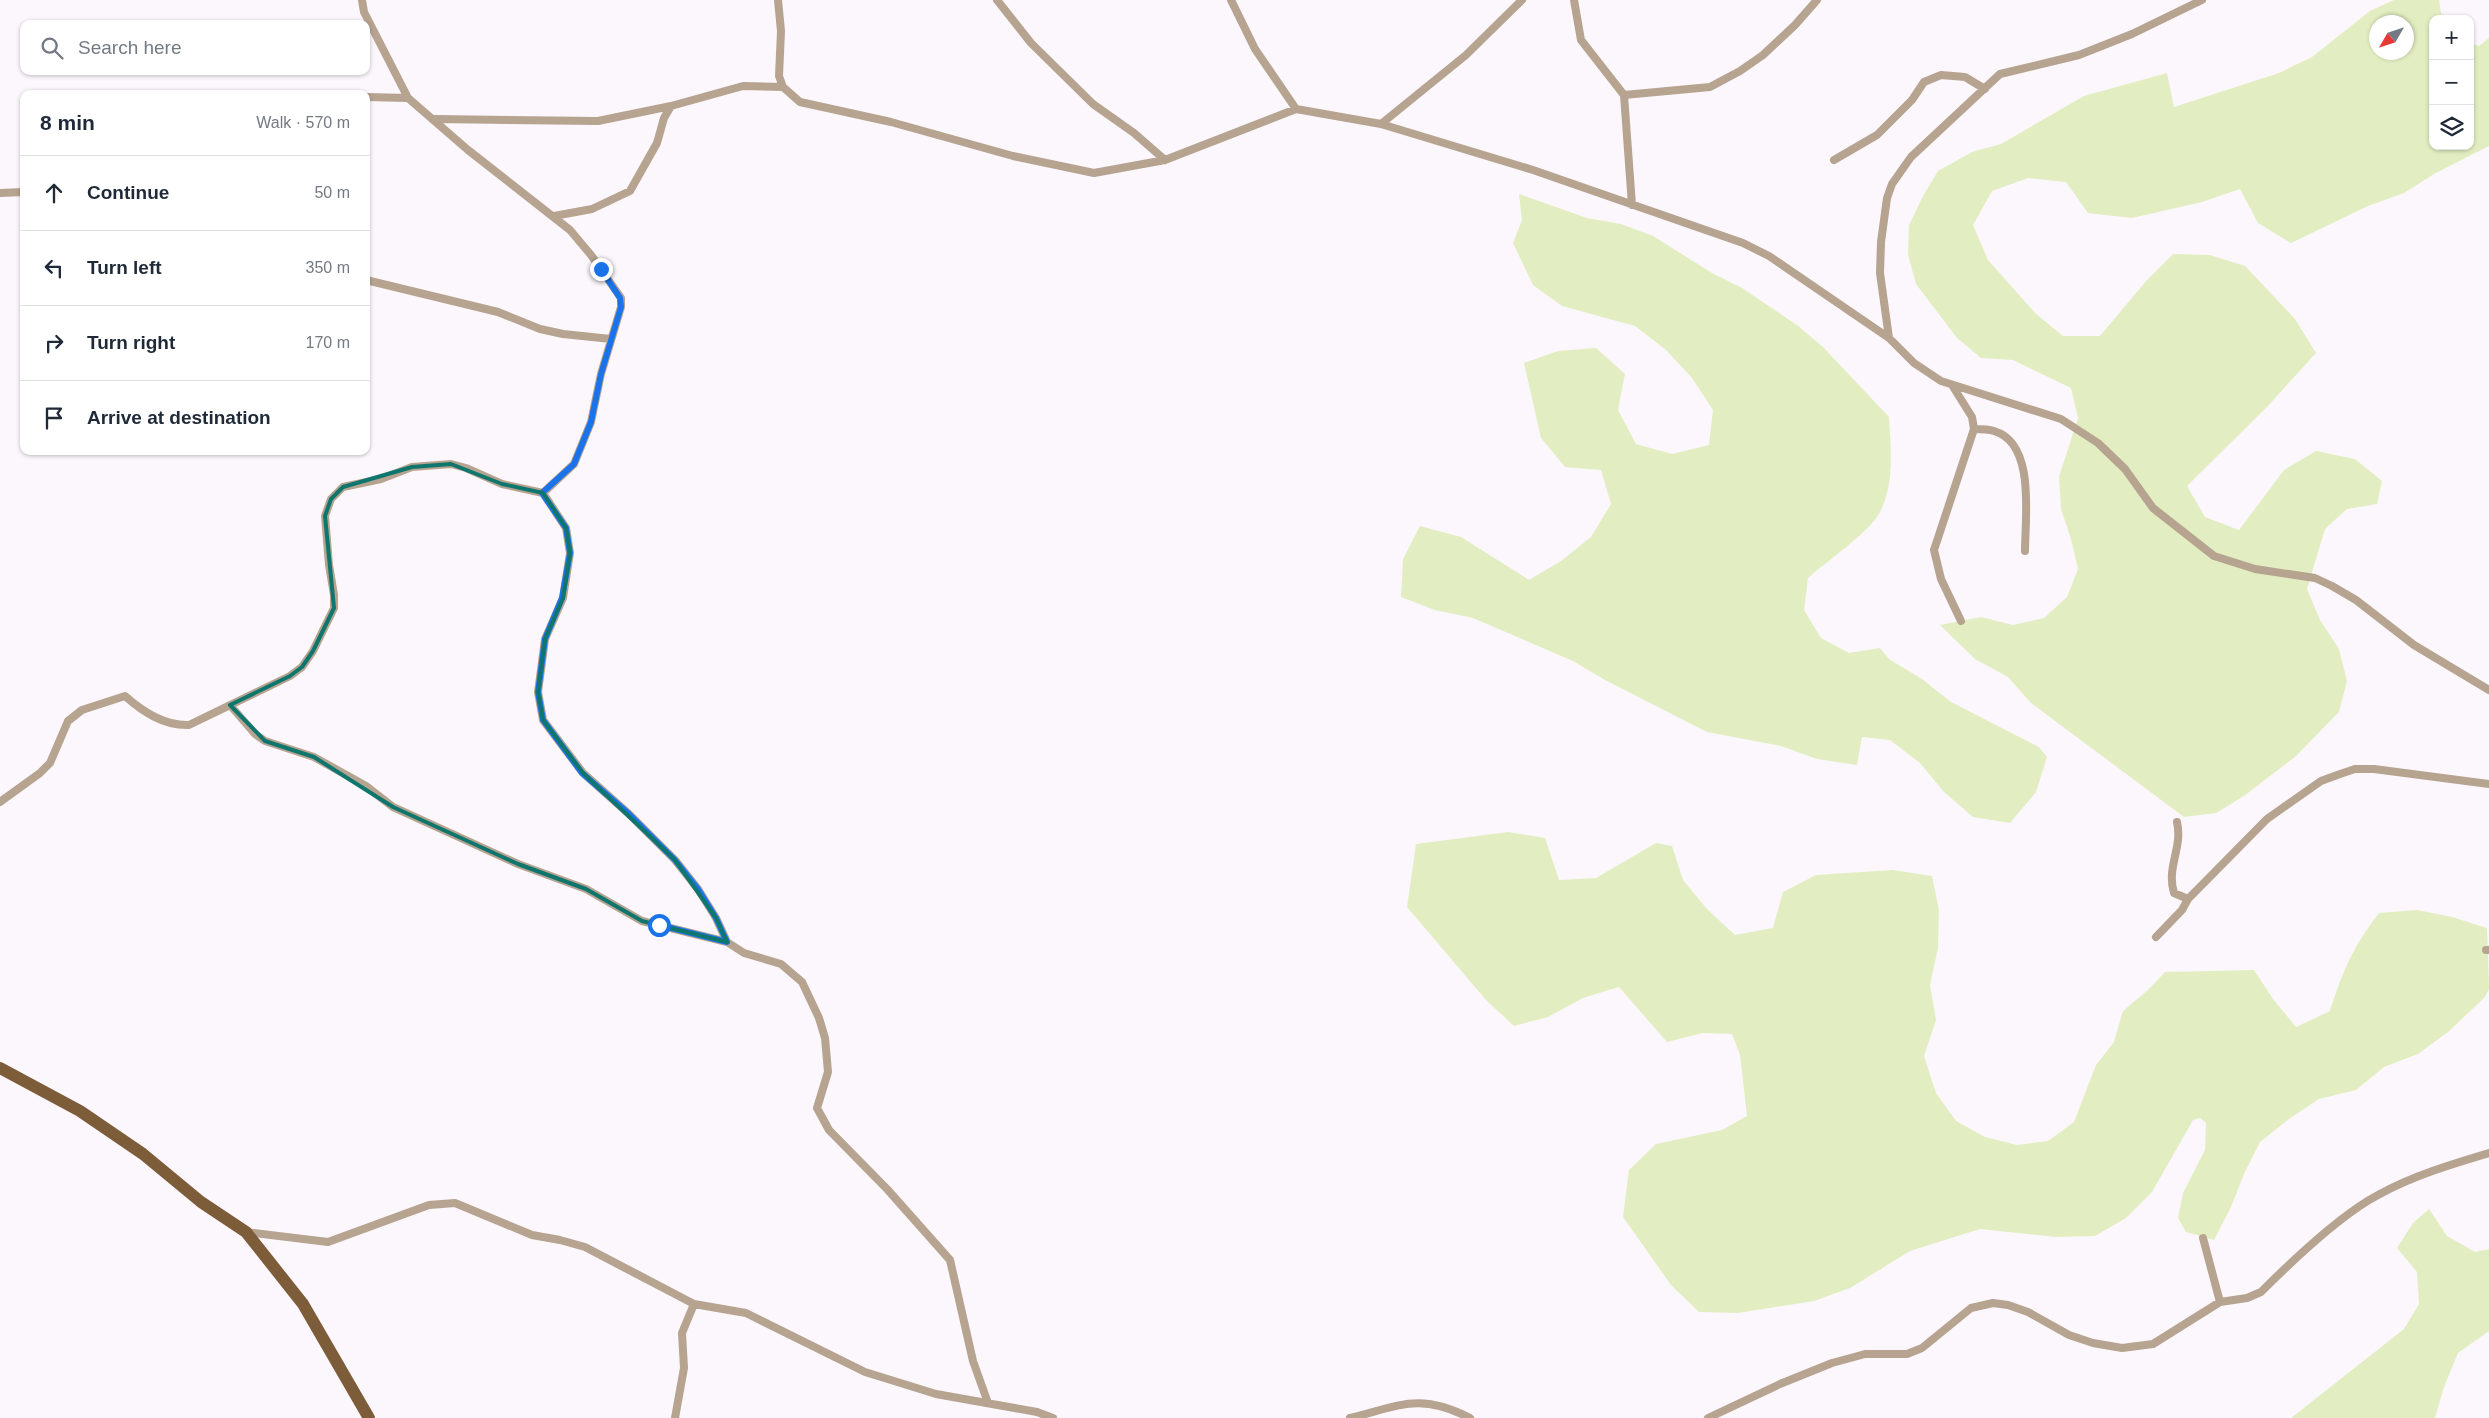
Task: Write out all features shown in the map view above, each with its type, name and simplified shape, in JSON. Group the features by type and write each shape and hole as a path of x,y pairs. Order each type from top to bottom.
{"main road":[{"path":"0,1068 80,1111 142,1154 202,1202 246,1232 303,1304 370,1418"}],"street":[{"path":"362,0 364,12 368,20"},
{"path":"778,0 781,31 779,76 783,87 800,102 891,122 1013,156 1094,173 1165,160 1296,109 1381,124 1533,170 1752,247 1769,256 1889,338 1914,363 1941,381 2061,419 2098,443 2125,469 2153,508 2214,556 2255,568 2315,578 2332,586 2356,600 2414,645 2489,690"},
{"path":"996,0 1031,43 1093,104 1134,133 1165,160"},
{"path":"1232,0 1256,49 1296,109"},
{"path":"1381,124 1466,55 1522,0"},
{"path":"1574,0 1581,40 1624,95 1632,205"},
{"path":"1624,95 1710,87 1740,72 1763,55 1817,0"},
{"path":"1889,338 1880,273 1884,215 1892,184 1911,157 2000,74 2079,55 2132,34 2202,0"},
{"path":"370,24 408,98 468,150 570,230 591,255 620,298 621,307 611,339 591,422 574,464 542,493"},
{"path":"1834,160 1877,135 1912,100 1924,82 1941,75 1965,77 1985,89"},
{"path":"434,119 598,121 671,106 742,86 783,87"},
{"path":"370,97 408,98"},
{"path":"554,216 592,209 630,191 656,143 664,118 671,106"},
{"path":"0,193 20,192"},
{"path":"370,281 498,312 540,329 563,334 611,339"},
{"path":"1952,385 1972,417 1974,429 1934,550 1941,579 1961,621"},
{"path":"1974,429 1995,431 2012,442 2020,455 2024,473 2025,551"},
{"path":"0,802 40,773 50,763 68,721 82,710 125,696 146,714 179,726 189,725 290,676 302,667 314,651 334,608 326,516 331,499 343,487 381,479 412,467 452,464 502,484 542,493 566,528 570,553 562,598 545,639 538,692 543,720 582,773 629,814 675,860 698,889 716,918 727,942"},
{"path":"230,705 255,734 265,741 314,756 366,786 394,807 518,864 586,889 642,921 727,942 744,953 781,964 802,982 819,1018 828,1051 828,1072 817,1108 829,1130 887,1189 950,1260 974,1361 988,1403"},
{"path":"2156,937 2182,910 2188,899 2267,818 2322,781 2355,769 2374,769 2489,784"},
{"path":"2177,822 2180,842 2172,869 2172,887 2174,893 2188,899"},
{"path":"1708,1418 1780,1384 1832,1364 1865,1354 1907,1354 1922,1348 1971,1308 1985,1305 2008,1305 2028,1312 2069,1335 2093,1343 2122,1348 2153,1344 2220,1302 2247,1298 2261,1292 2351,1212 2378,1195 2433,1171 2489,1154"},
{"path":"246,1232 328,1242 428,1205 456,1203 532,1236 554,1238 585,1247 694,1304 746,1313 785,1330 865,1372 936,1394 1037,1412 1052,1418"},
{"path":"2203,1238 2220,1302"},
{"path":"675,1418 684,1368 682,1333 694,1304"},
{"path":"1350,1418 1397,1404 1420,1402 1442,1406 1470,1418"}],"highlighted area":[{"path":"451,464 502,484 543,493 566,528 570,553 563,598 545,639 538,692 543,720 583,773 675,860 716,918 727,942 642,921 586,889 518,864 393,807 314,757 265,741 230,705 290,676 302,667 313,651 334,608 325,516 331,499 343,487 412,467"}],"green space":[{"path":"2394,0 2439,0 2441,15 2429,15 2429,150 2474,150 2474,44 2479,46 2489,38 2489,146 2434,174 2404,193 2368,206 2291,243 2258,223 2240,189 2202,202 2132,218 2088,213 2066,182 2028,178 1992,191 1973,225 1988,260 2035,313 2063,336 2100,336 2147,280 2173,254 2210,255 2245,266 2295,319 2316,353 2267,407 2187,486 2205,517 2239,530 2284,470 2316,451 2355,459 2382,481 2377,504 2347,509 2325,529 2307,589 2320,620 2339,649 2347,681 2339,712 2296,756 2244,796 2216,813 2184,817 2031,703 2008,677 1975,659 1940,625 1981,617 2013,625 2044,618 2067,597 2078,569 2061,509 2059,477 2078,418 2071,388 2013,360 1981,358 1957,338 1916,284 1908,255 1909,225 1938,171 1972,152 2001,144 2084,96 2167,73 2174,107 2279,73 2312,57 2370,11"},
{"path":"1519,194 1587,218 1621,224 1653,236 1712,273 1742,288 1797,325 1823,347 1889,417 1891,466 1888,491 1884,503 1879,514 1866,530 1808,578 1804,610 1821,638 1849,653 1880,648 1889,659 1922,679 1951,702 2039,747 2047,757 2036,792 2010,823 1973,817 1944,792 1920,763 1890,740 1862,737 1857,765 1817,759 1781,746 1707,732 1605,680 1573,661 1473,618 1435,610 1401,597 1403,559 1420,526 1461,537 1529,580 1561,561 1591,537 1611,504 1601,470 1565,467 1541,438 1524,363 1558,351 1596,348 1625,374 1618,410 1636,444 1672,454 1709,445 1713,410 1692,378 1666,350 1635,326 1562,306 1533,285 1513,243 1522,220"},
{"path":"1508,832 1545,838 1559,880 1596,878 1656,843 1672,846 1683,880 1707,909 1735,935 1773,928 1783,892 1816,875 1893,870 1932,876 1939,910 1938,948 1930,985 1936,1020 1924,1056 1936,1093 1956,1121 1985,1137 2017,1145 2048,1141 2074,1122 2096,1065 2114,1042 2123,1011 2148,990 2165,972 2254,970 2273,999 2296,1027 2330,1011 2339,983 2350,959 2362,937 2379,913 2417,910 2452,917 2487,928 2489,989 2485,997 2448,1032 2418,1054 2384,1067 2356,1090 2319,1099 2289,1119 2260,1142 2214,1240 2186,1232 2178,1218 2183,1193 2205,1150 2206,1123 2200,1118 2193,1120 2152,1192 2126,1218 2095,1236 2056,1237 1980,1229 1910,1251 1850,1288 1814,1301 1738,1313 1699,1312 1671,1285 1623,1217 1629,1170 1656,1144 1722,1130 1747,1116 1740,1055 1732,1034 1703,1033 1667,1042 1619,987 1583,998 1548,1017 1514,1026 1486,1000 1407,907 1416,844"},
{"path":"2429,1209 2447,1236 2475,1252 2489,1249 2489,1331 2458,1353 2444,1387 2435,1418 2291,1418 2404,1329 2419,1304 2417,1272 2397,1248 2413,1223"}],"route":[{"path":"601,269 620,298 621,307 601,374 591,422 574,464 542,493 566,528 570,553 562,598 545,639 538,692 543,720 560,745 582,773 629,814 675,860 698,889 716,918 727,942 659,925"}]}
